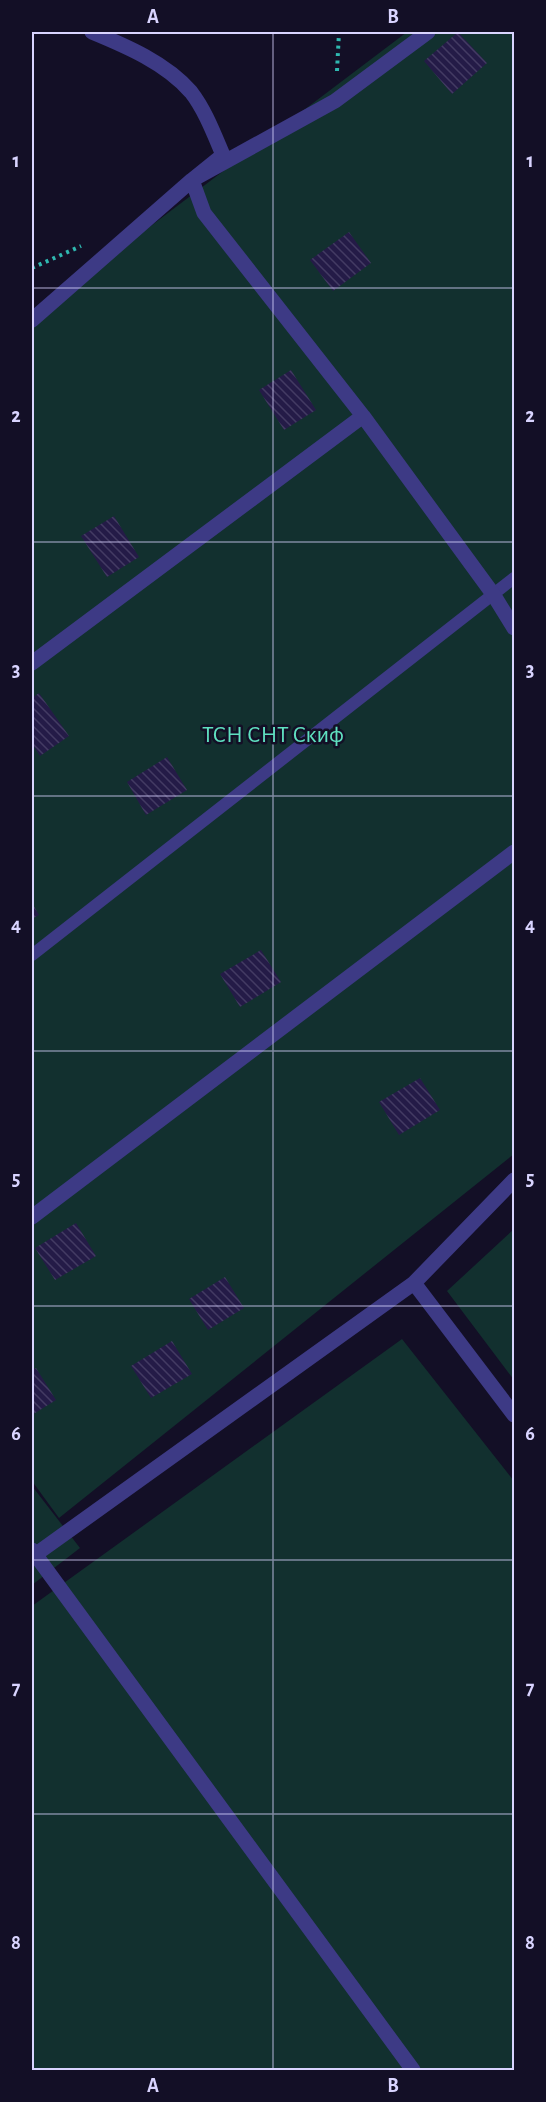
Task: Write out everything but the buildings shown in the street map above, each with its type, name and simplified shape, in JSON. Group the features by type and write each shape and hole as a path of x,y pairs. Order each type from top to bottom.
{"street":[{"path":"32,320 223,155 209,123 191,92 143,53 92,32"},
{"path":"192,180 335,101 428,32"},
{"path":"192,180 204,213 363,416 493,594 514,628"},
{"path":"32,663 363,416"},
{"path":"32,1217 514,852"},
{"path":"413,2070 33,1554 414,1283 514,1180"},
{"path":"414,1283 514,1415"}],"lane":[{"path":"32,955 514,578"}],"path":[{"path":"335,101 339,32"}],"green space":[{"name":"ТСН СНТ Скиф","path":"407,32 514,32 514,1154 59,1518 32,1481 32,316"},
{"path":"514,1229 514,1380 447,1291"},
{"path":"402,1339 514,1481 514,2070 32,2070 32,1606"},
{"path":"32,1486 80,1548 32,1585"}]}
